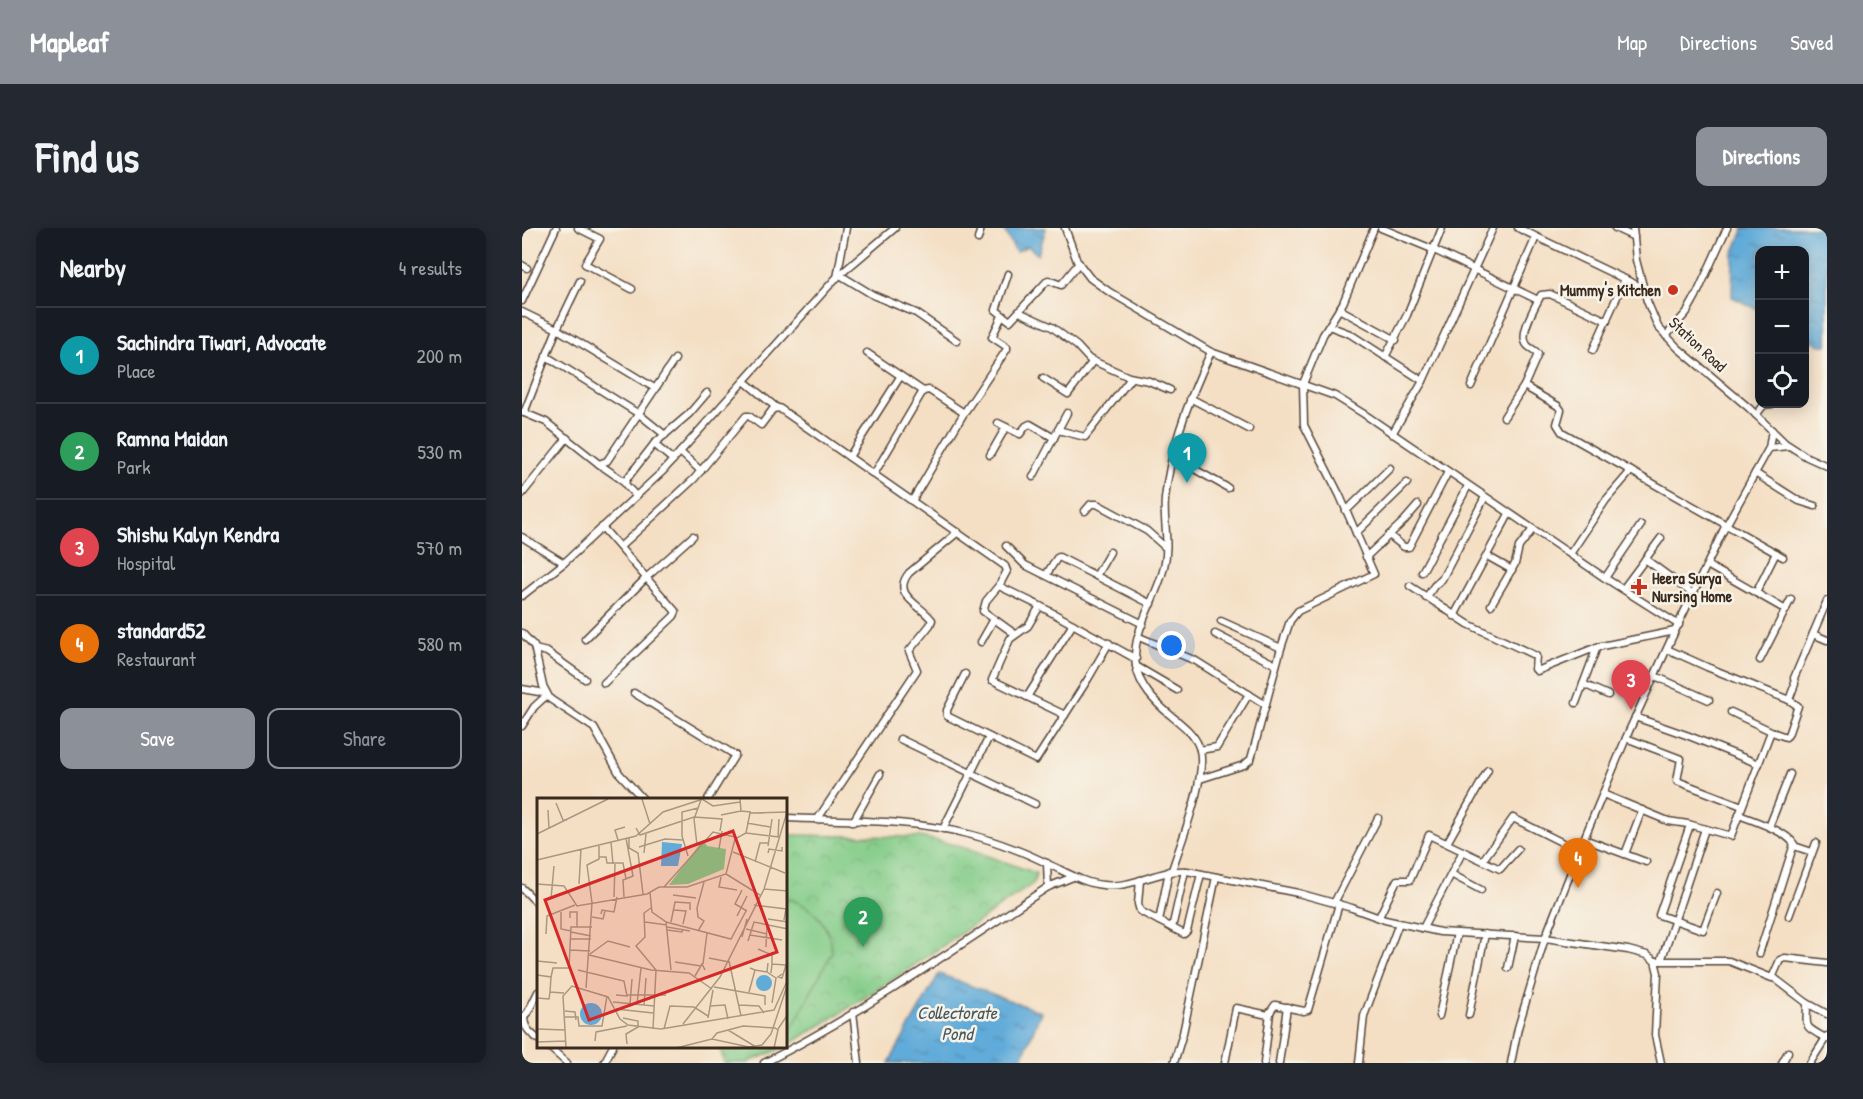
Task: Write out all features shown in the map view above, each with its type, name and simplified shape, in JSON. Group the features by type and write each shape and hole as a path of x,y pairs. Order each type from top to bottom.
{"street":[{"path":"522,301 556,228"},
{"path":"578,228 600,239 585,264 632,289"},
{"path":"838,277 846,228"},
{"path":"522,596 564,563 673,460 838,277 895,228"},
{"path":"978,239 981,228"},
{"path":"1065,228 1079,263 1090,278 1108,291 1211,352 1335,396 1623,589 1677,628"},
{"path":"1200,779 1244,765 1251,759 1281,648 1290,621 1298,611 1374,574 1304,425 1303,384 1374,228"},
{"path":"1381,228 1432,249 1538,300"},
{"path":"1385,357 1396,340 1442,228"},
{"path":"1392,434 1423,381 1493,228"},
{"path":"1518,228 1643,288"},
{"path":"1616,228 1634,237"},
{"name":"Station Road","path":"1633,228 1636,260 1643,288 1658,327 1790,446 1827,466"},
{"path":"1666,336 1687,312 1696,297 1727,228"},
{"path":"1472,386 1536,237"},
{"path":"1008,274 996,310 1010,321 1048,280 1061,285 1079,263"},
{"path":"838,277 916,314 957,341"},
{"path":"1593,350 1625,279"},
{"path":"580,281 556,329 523,412 546,422 624,482 636,496"},
{"path":"1504,417 1524,386 1538,357 1537,352 1526,344 1524,336 1526,326 1541,295 1546,293 1607,321"},
{"path":"1339,309 1396,340"},
{"path":"522,312 556,329 656,389"},
{"path":"1019,312 1052,327 1093,360 1131,378 1149,381 1170,390"},
{"path":"912,501 964,413 1007,349 992,337 1002,316"},
{"path":"1329,326 1350,334 1423,381"},
{"path":"1159,921 1171,870 1200,779 1202,761 1200,750 1190,733 1157,704 1144,688 1136,662 1138,637 1165,566 1165,500 1173,457 1190,398 1211,352"},
{"path":"867,353 900,377 923,391 929,390 964,413"},
{"path":"546,356 639,414 665,435"},
{"path":"599,464 607,460 675,359"},
{"path":"1043,378 1068,394 1093,360"},
{"path":"849,457 900,377"},
{"path":"1058,430 1085,437 1131,378"},
{"path":"744,381 777,408 1007,568 1000,584 986,602 984,610 1015,634"},
{"path":"1524,386 1558,406 1560,410 1557,424 1562,432 1783,557"},
{"path":"874,474 923,391"},
{"path":"624,482 654,444 689,414 706,393"},
{"path":"1190,398 1249,429"},
{"path":"620,547 701,471 746,416 761,424 773,409 777,408"},
{"path":"1756,414 1761,408"},
{"path":"1033,477 1067,413"},
{"path":"998,423 1020,434 1030,424 1054,438"},
{"path":"990,455 1006,427"},
{"path":"1511,1063 1518,1028 1545,938 1579,851 1635,717 1727,524 1769,448 1772,430"},
{"path":"522,494 567,438"},
{"path":"654,444 673,460"},
{"path":"1769,448 1790,446"},
{"path":"680,452 701,471"},
{"path":"1173,457 1228,488"},
{"path":"1346,511 1390,468"},
{"path":"1570,554 1606,500 1631,471"},
{"path":"1389,535 1404,547 1409,547 1448,472"},
{"path":"1755,474 1799,501 1815,506"},
{"path":"1356,533 1407,483"},
{"path":"1422,572 1468,486"},
{"path":"1426,598 1442,579 1485,497"},
{"path":"1085,511 1091,504 1097,504 1147,531 1166,548"},
{"path":"1366,557 1418,505"},
{"path":"1454,616 1509,514"},
{"path":"1605,578 1641,525"},
{"path":"602,527 675,609 676,614 604,683"},
{"path":"1491,605 1512,570 1519,547 1533,530"},
{"path":"817,820 917,670 909,651 932,620 905,594 902,587 903,581 909,573 958,532"},
{"path":"585,639 646,578 693,536"},
{"path":"522,537 564,563"},
{"path":"1623,589 1661,538"},
{"path":"1006,546 1021,562 1143,624"},
{"path":"1096,576 1110,552"},
{"path":"1756,593 1776,553"},
{"path":"1487,556 1512,570"},
{"path":"1046,575 1059,557 1151,604"},
{"path":"1645,559 1693,594"},
{"path":"1707,565 1786,610"},
{"path":"1000,584 1004,589 1109,644 1177,690"},
{"path":"1410,586 1480,631 1536,656 1536,671 1597,647 1677,628"},
{"path":"1760,660 1791,599"},
{"path":"1789,700 1795,676 1827,601"},
{"path":"1040,606 1028,626 1009,641 992,680 1065,714"},
{"path":"981,642 994,619"},
{"path":"1221,621 1281,648"},
{"path":"1027,697 1073,624"},
{"path":"522,633 535,649 546,694"},
{"path":"1215,634 1276,665"},
{"path":"1813,634 1827,640"},
{"path":"1138,637 1197,661 1266,705"},
{"path":"965,674 946,715 1036,760 1109,644"},
{"path":"1576,703 1597,647"},
{"path":"535,649 547,652 585,679"},
{"path":"1667,649 1789,700 1798,706 1786,737 1731,712"},
{"path":"1655,676 1709,700"},
{"path":"1583,684 1608,695"},
{"path":"522,689 546,694 559,706 594,728 616,768 642,798"},
{"path":"634,693 735,755 709,798"},
{"path":"522,726 534,706 546,694"},
{"path":"1200,750 1217,747 1249,694"},
{"path":"1635,717 1759,764"},
{"path":"1603,794 1668,821 1730,837 1769,735 1774,732"},
{"path":"943,829 989,737"},
{"path":"1626,738 1681,759 1676,778 1678,782 1742,806"},
{"path":"900,739 1035,804"},
{"path":"1447,843 1488,770"},
{"path":"852,822 880,774"},
{"path":"1769,827 1790,774"},
{"path":"1625,854 1642,810"},
{"path":"1739,815 1769,827 1790,839 1794,846 1812,852"},
{"path":"788,818 931,826 974,835 1047,863 1073,876 1103,885 1117,886 1171,870 1185,871 1298,893 1423,928 1457,933 1545,938 1628,950 1658,961 1729,961 1773,977 1807,1004 1827,1014"},
{"path":"1264,1063 1270,1012 1274,1005 1308,1010 1337,904 1378,818"},
{"path":"1483,860 1512,818 1579,851"},
{"path":"1690,825 1659,914 1703,930 1718,893"},
{"path":"1661,1063 1655,1035 1658,961 1705,829"},
{"path":"1379,917 1397,881 1410,880 1429,836 1501,869 1518,849"},
{"path":"1584,839 1646,862"},
{"path":"1789,915 1816,843"},
{"path":"1759,954 1794,846"},
{"path":"1423,928 1463,851"},
{"path":"1047,863 1048,887"},
{"path":"1172,928 1185,871"},
{"path":"1140,880 1139,909 1183,934 1186,933 1201,874"},
{"path":"1451,874 1481,890"},
{"path":"764,1063 946,955 1048,887 1073,876"},
{"path":"1174,1063 1183,1033 1215,877"},
{"path":"522,888 537,903"},
{"path":"1359,1063 1364,1016 1399,922"},
{"path":"1439,1016 1457,933"},
{"path":"1468,1014 1485,934"},
{"path":"1508,968 1515,936"},
{"path":"1773,977 1780,960 1785,958 1827,963"},
{"path":"525,1031 523,1017 537,994"},
{"path":"1807,1004 1805,1017 1807,1025 1811,1030 1827,1038 1810,1063"},
{"path":"1279,1063 1287,1007"},
{"path":"1225,1063 1236,1008 1266,1015 1270,1012"},
{"path":"853,1012 859,1063"},
{"path":"549,1048 567,1063"},
{"path":"604,1063 613,1048"},
{"path":"1782,1063 1788,1052"},
{"path":"778,1063 780,1055"}],"green space":[{"path":"788,835 920,837 956,845 1036,873 1034,883 943,946 788,1045"},
{"path":"788,900 807,907 820,919 828,934 832,952 788,1034"},
{"path":"720,1048 783,1048 747,1063 724,1063"}],"water":[{"path":"1003,228 1046,228 1038,255 1028,246 1016,252"},
{"path":"1744,228 1827,228 1827,345 1820,345 1809,338 1809,246 1755,246 1755,308 1732,297 1733,254"},
{"name":"Collectorate Pond","path":"939,974 1041,1012 1020,1063 889,1063"}],"place":[{"name":"Mummy's Kitchen","path":"1673,290"},
{"name":"Sachindra Tiwari, Advocate","path":"1187,483"},
{"name":"Heera Surya Nursing Home","path":"1639,587"},
{"name":"Shishu Kalyn Kendra","path":"1631,710"},
{"name":"standard52","path":"1578,888"},
{"name":"Ramna Maidan","path":"863,947"}]}
